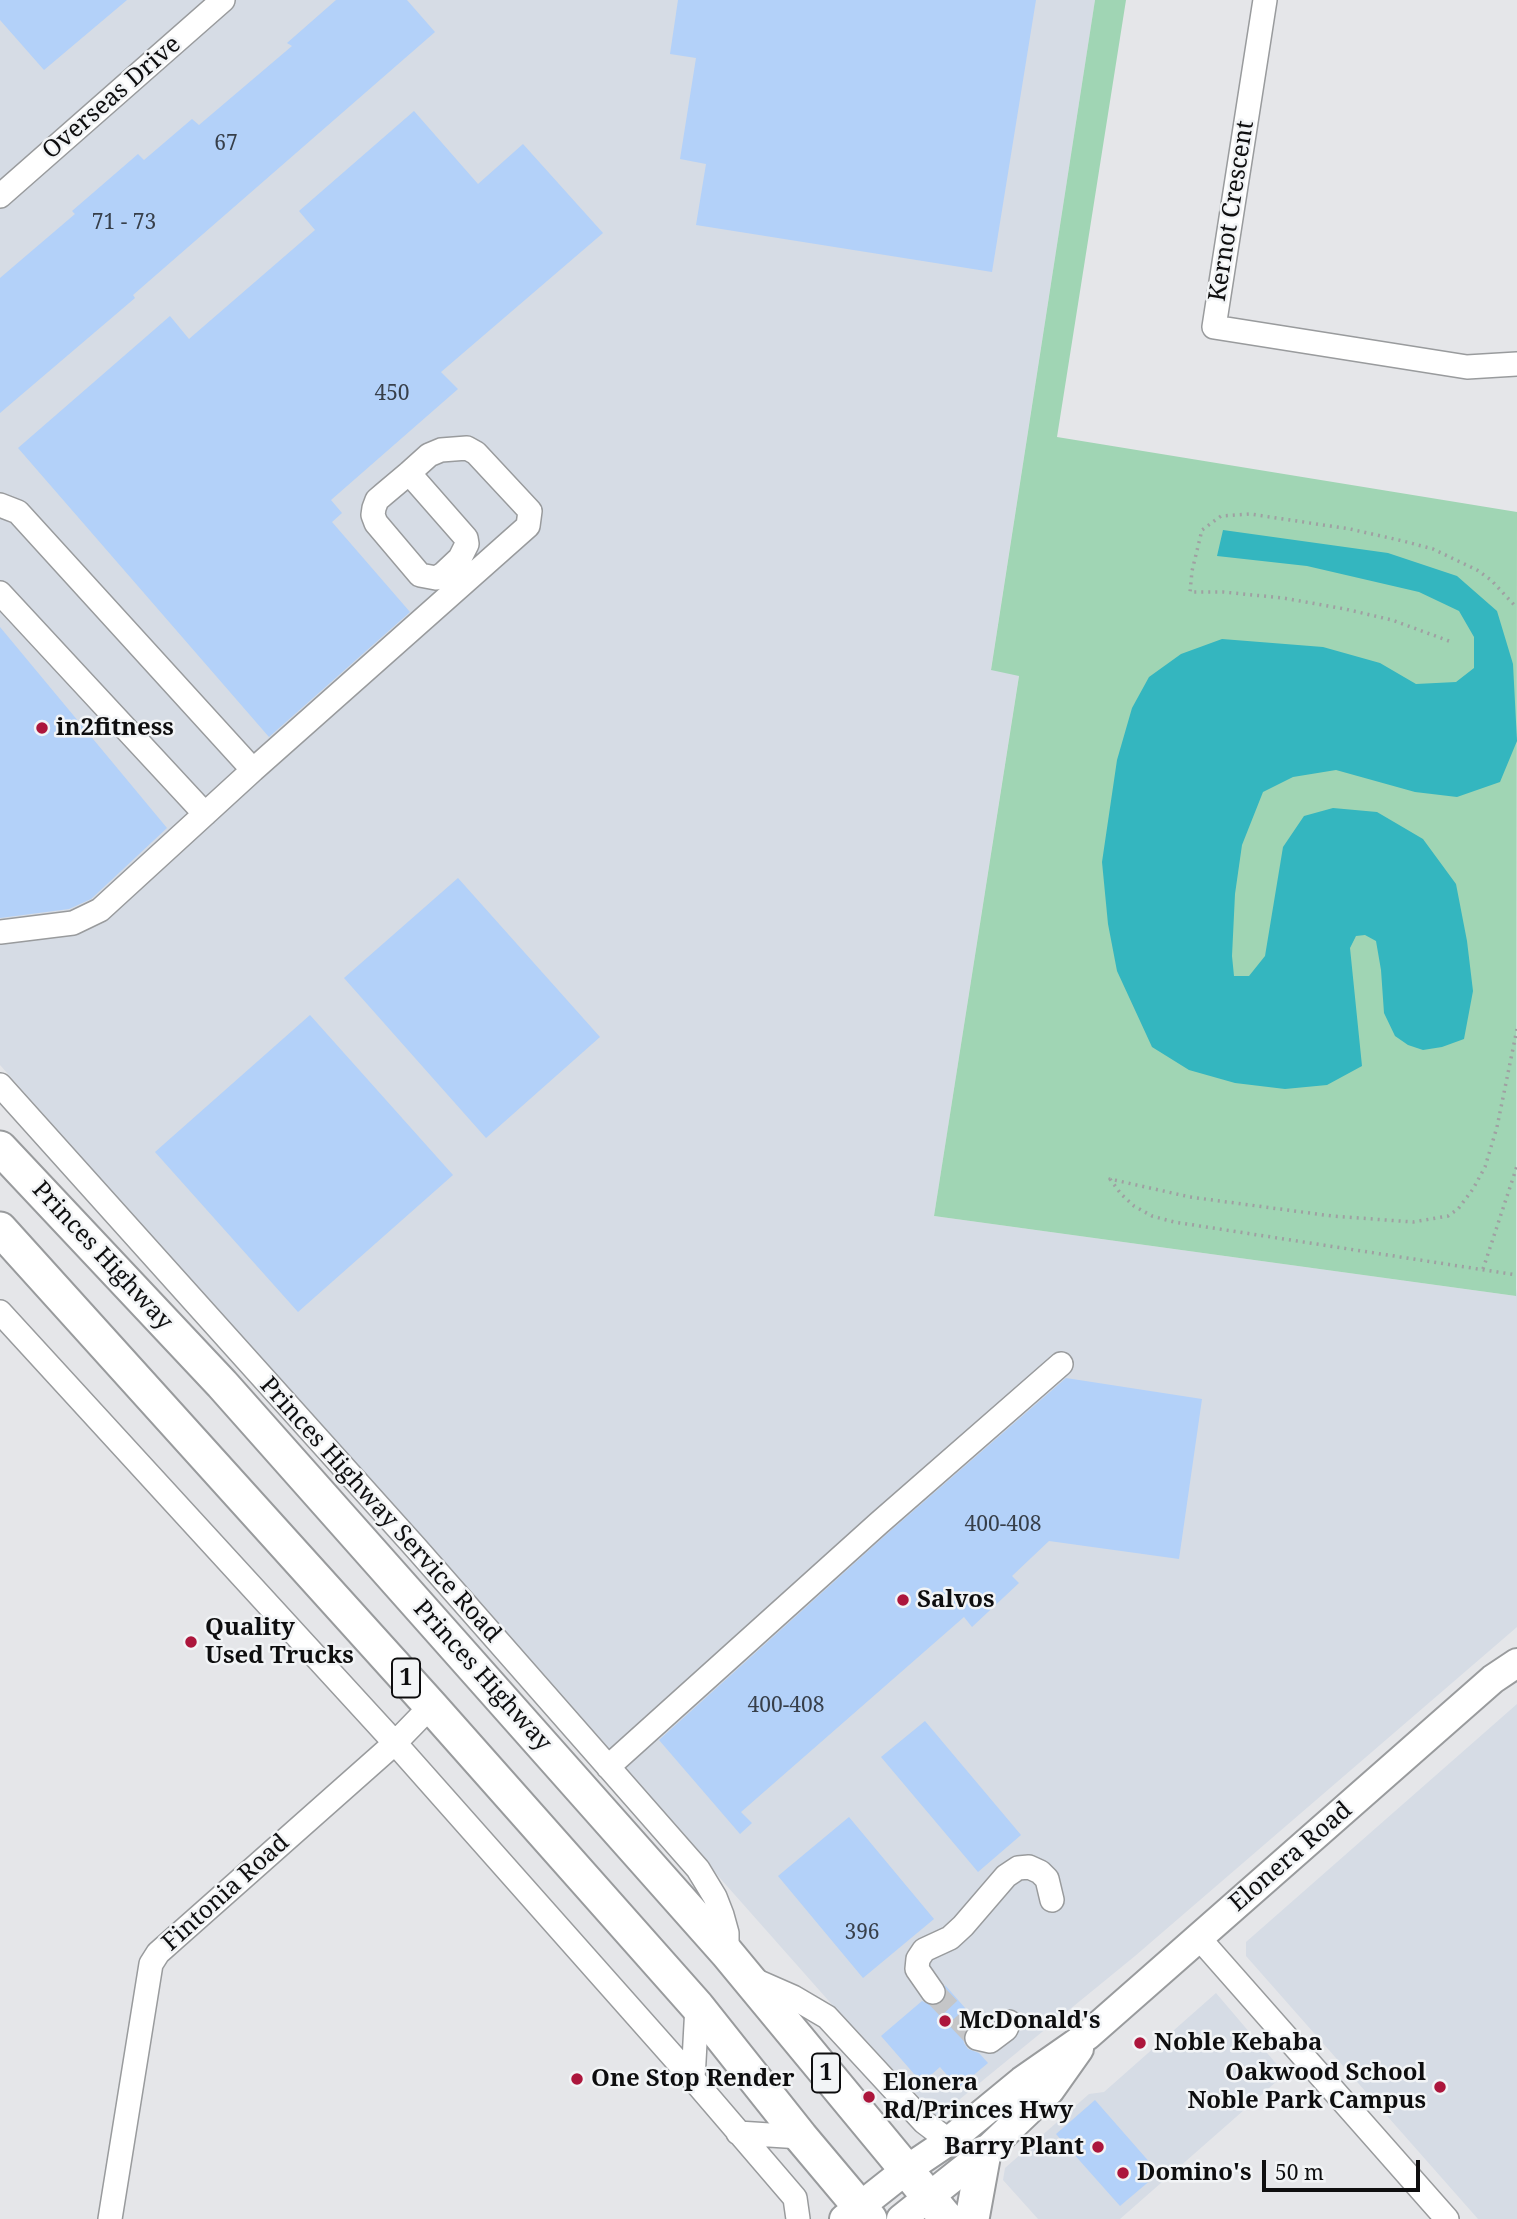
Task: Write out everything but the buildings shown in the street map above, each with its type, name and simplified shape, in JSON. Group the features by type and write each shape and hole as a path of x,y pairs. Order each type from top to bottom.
{"highway":[{"name":"Princes Highway","path":"0,1147 222,1384 737,1964 939,2208"},
{"name":"1","path":"0,1229 431,1706 697,2006 801,2137 858,2215"},
{"path":"972,2219 984,2152"}],"main road":[{"name":"Elonera Road","path":"1493,1679 1517,1647"},
{"name":"Elonera Road","path":"858,2215 906,2171 949,2141 1022,2081 1088,2035 1493,1679 1517,1663"},
{"name":"Elonera Road","path":"901,2219 939,2208 984,2152 1050,2090 1088,2035"}],"street":[{"name":"Overseas Drive","path":"0,196 223,0"},
{"name":"Kernot Crescent","path":"1265,0 1214,327 1441,363 1485,367 1517,364"},
{"path":"0,932 73,923 100,910 528,526 531,518 526,506 476,453 467,448 441,450 429,455 377,500 373,515 376,523 420,575 436,578 465,551 466,538 409,473"},
{"path":"0,505 18,512 253,770"},
{"path":"0,593 205,814"},
{"name":"Princes Highway Service Road","path":"0,1085 416,1548 704,1878 722,1915 737,1964"},
{"path":"0,1312 395,1743 692,2079 794,2198 798,2219"},
{"path":"608,1767 879,1523 1061,1364"},
{"name":"Fintonia Road","path":"110,2219 151,1964 158,1953 395,1743 431,1706"},
{"path":"933,1992 917,1969 918,1959 924,1950 950,1938 963,1926 1006,1876 1018,1868 1029,1867 1040,1872 1047,1879 1052,1900"},
{"path":"1199,1938 1447,2219"},
{"path":"737,1964 827,2017 924,2122 949,2141"},
{"path":"692,2079 697,2006"},
{"path":"977,2038 990,2041 1006,2029 1009,2022"},
{"path":"738,2133 801,2137"}],"path":[{"path":"1448,641 1392,620 1345,609 1235,593 1191,592 1192,571 1202,530 1221,516 1250,514 1338,527 1404,541 1433,550 1477,570 1491,580 1517,608"},
{"path":"1517,1030 1497,1127 1485,1167 1458,1209 1448,1216 1413,1222 1332,1216 1190,1197 1110,1179 1134,1206 1152,1216 1174,1222 1517,1275"},
{"path":"1483,1269 1517,1166"}],"shaded area":[{"path":"0,0 1095,0 991,669 1019,675 934,1216 1516,1296 1517,1288 1517,1627 1135,1956 938,2117 835,2008 0,1065"},
{"name":"Oakwood School Noble Park Campus","path":"1517,1704 1517,2219 1478,2219 1246,1956 1246,1942"},
{"path":"1216,1993 1285,2074 1120,2219 1038,2219 1003,2180 1005,2168 1089,2094 1104,2092"}],"green space":[{"path":"1095,0 1126,0 1057,437 1517,512 1516,1296 934,1216 1019,676 991,670"}],"water":[{"path":"1223,530 1388,553 1457,576 1497,611 1513,664 1517,741 1500,782 1457,797 1415,792 1336,770 1293,777 1263,792 1242,845 1235,894 1232,956 1234,976 1249,976 1265,956 1283,847 1304,816 1333,808 1377,812 1423,839 1456,884 1473,991 1464,1039 1423,1050 1408,1045 1395,1036 1384,1013 1376,941 1365,935 1356,936 1350,948 1362,1066 1327,1085 1285,1089 1235,1083 1189,1070 1152,1047 1117,971 1108,924 1102,862 1117,760 1132,708 1149,677 1181,654 1222,639 1323,647 1380,663 1416,684 1456,682 1474,668 1474,637 1459,611 1419,592 1307,566 1217,556"}],"tunnel":[{"path":"933,1992 977,2038"}],"place":[{"name":"in2fitness","path":"42,728"},
{"name":"Salvos","path":"903,1600"},
{"name":"Quality Used Trucks","path":"191,1642"},
{"name":"McDonald's","path":"945,2021"},
{"name":"Noble Kebaba","path":"1140,2043"},
{"name":"One Stop Render","path":"577,2079"},
{"name":"Oakwood School Noble Park Campus","path":"1440,2087"},
{"name":"Elonera Rd/Princes Hwy","path":"869,2097"},
{"name":"Barry Plant","path":"1098,2147"},
{"name":"Domino's","path":"1123,2173"}]}
